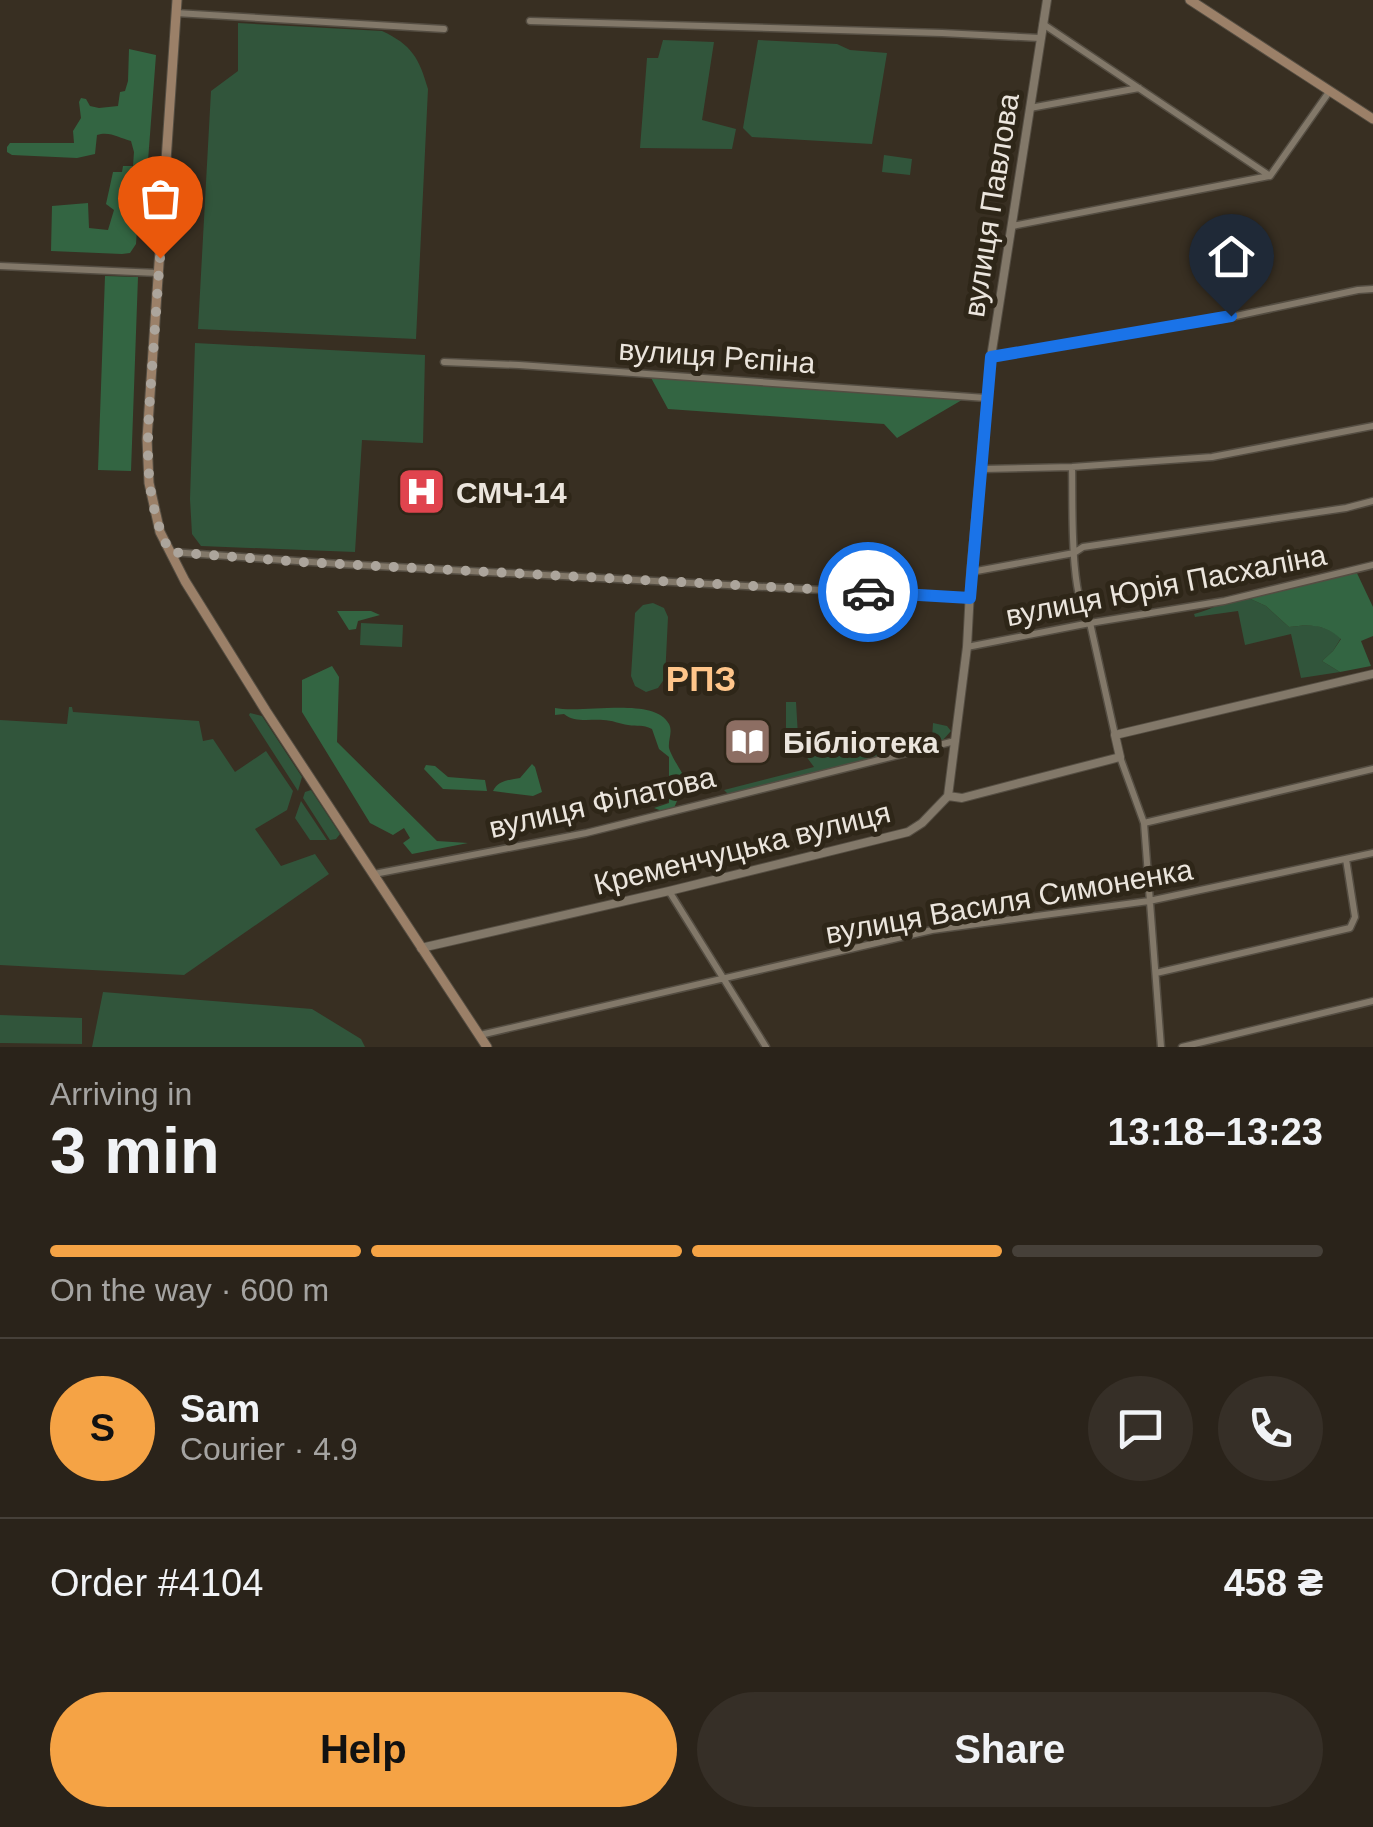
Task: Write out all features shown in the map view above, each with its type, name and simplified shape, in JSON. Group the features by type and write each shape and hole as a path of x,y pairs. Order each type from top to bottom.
{"main road":[{"path":"177,0 148,439 148,483 160,532 185,581 266,711 487,1047"},
{"path":"1190,0 1373,119"}],"street":[{"name":"вулиця Павлова","path":"948,796 967,647 970,572 991,357 1047,0"},
{"path":"176,14 444,30"},
{"path":"530,22 1040,38"},
{"path":"1042,24 1270,176"},
{"path":"1029,108 1139,88"},
{"path":"1010,226 1270,176 1329,92"},
{"path":"0,266 158,273"},
{"path":"991,357 1373,289"},
{"name":"вулиця Рєпіна","path":"444,362 986,398"},
{"path":"982,470 1072,468 1212,457 1373,426"},
{"path":"1072,468 1074,552 1082,614 1090,623 1120,757 1144,823 1160,1047"},
{"path":"970,572 1074,552 1082,547 1373,501"},
{"name":"вулиця Юрія Пасхаліна","path":"170,552 970,598"},
{"name":"вулиця Юрія Пасхаліна","path":"967,647 1224,600 1373,566"},
{"path":"1115,735 1373,674"},
{"name":"вулиця Філатова","path":"374,874 586,833 955,741"},
{"path":"948,796 962,798 1120,757"},
{"path":"1144,823 1373,769"},
{"name":"Кременчуцька вулиця","path":"421,948 908,832 948,796"},
{"name":"вулиця Василя Симоненка","path":"479,1035 932,930 1148,902 1373,853"},
{"path":"1156,973 1350,928 1355,917 1346,859"},
{"path":"669,891 766,1047"},
{"path":"1182,1047 1373,1002"}],"green space":[{"path":"238,23 382,31 407,47 417,61 428,89 416,339 198,329 211,91 238,71"},
{"path":"663,40 714,42 702,120 736,129 732,149 640,148 647,58 658,58"},
{"path":"758,40 837,44 850,50 887,53 872,144 752,137 743,128"},
{"path":"129,49 156,55 147,174 136,244 130,253 122,254 51,251 52,206 88,203 89,228 108,230 114,210 106,204 113,172 133,166 131,141 110,134 97,135 95,154 77,158 12,155 7,147 10,143 74,143 73,131 81,118 81,98 99,108 118,106 120,92 125,91 128,81"},
{"path":"884,155 912,159 910,175 882,172"},
{"path":"105,276 138,277 131,471 98,470"},
{"path":"195,343 425,355 423,443 362,440 355,552 201,546 192,534 190,499"},
{"path":"649,374 967,397 897,438 884,424 668,409"},
{"path":"1355,569 1373,607 1373,636 1361,641 1371,666 1340,672 1322,661 1341,639 1335,634 1317,626 1289,627 1266,606 1244,596"},
{"path":"1244,596 1266,606 1289,627 1317,626 1341,638 1322,661 1340,672 1301,678 1291,634 1245,645 1238,611 1195,617 1194,614"},
{"path":"653,603 664,608 668,617 665,678 658,688 646,692 635,686 631,676 635,613 643,605"},
{"path":"337,611 371,611 380,615 358,621 356,629 349,630"},
{"path":"361,623 403,625 402,647 360,645"},
{"path":"332,666 339,677 337,742 437,841 468,843 412,854 403,843 410,838 404,828 393,835 370,823 302,712 302,680"},
{"path":"786,702 796,702 798,736 932,738 933,723 951,731 942,741 729,795 724,790 814,767 786,729"},
{"path":"69,707 73,712 199,721 203,741 213,739 235,772 266,751 293,791 287,810 255,829 281,866 315,854 329,874 184,975 0,965 0,720 67,724"},
{"path":"555,708 634,708 661,716 670,727 670,751 688,783 674,808 654,808 669,803 669,757 659,749 652,729 606,720 578,720 555,715"},
{"path":"249,715 262,716 302,777 298,791"},
{"path":"532,764 542,792 533,796 493,791 501,783 520,778"},
{"path":"426,765 435,766 448,777 485,780 487,791 443,789 424,769"},
{"path":"311,790 340,834 336,839 330,840 303,798"},
{"path":"301,801 327,840 310,840 295,818"},
{"path":"103,992 312,1009 361,1039 365,1047 92,1047"},
{"path":"0,1015 82,1018 82,1044 0,1043"}],"way so far":[{"path":"160,258 148,483 160,532 170,552 868,592"}],"place":[{"name":"СМЧ-14","path":"421,492"},
{"name":"Бібліотека","path":"748,742"}],"district":[{"name":"РПЗ","path":"701,678"}],"route":[{"path":"868,592 970,598 991,357 1231,316"}]}
